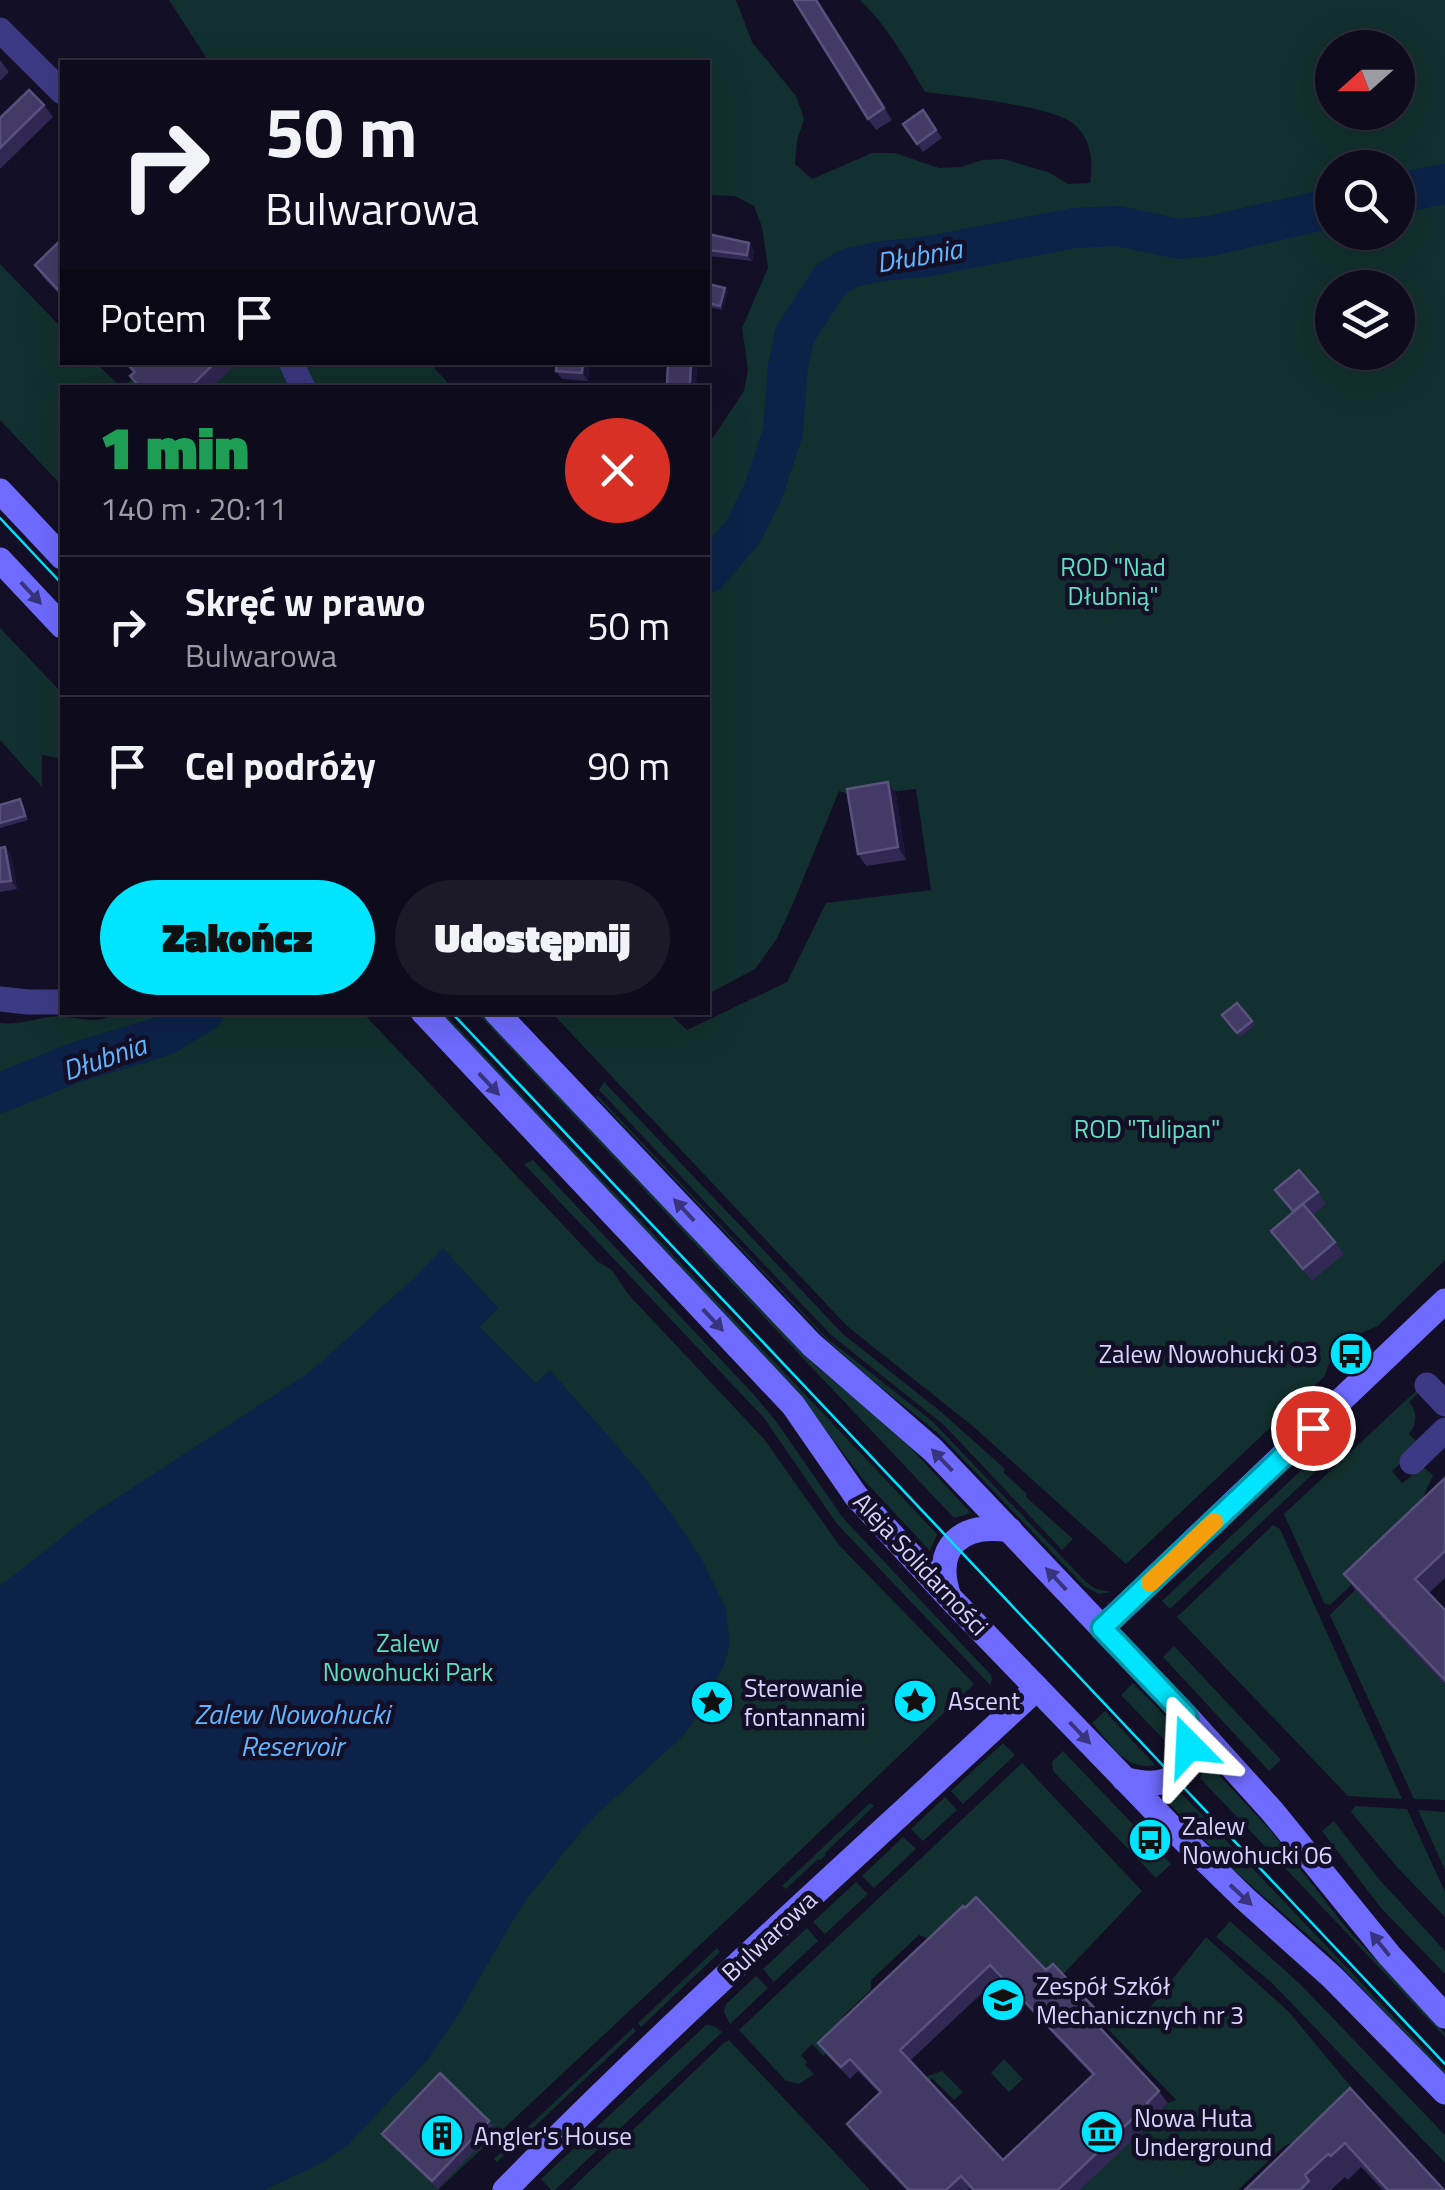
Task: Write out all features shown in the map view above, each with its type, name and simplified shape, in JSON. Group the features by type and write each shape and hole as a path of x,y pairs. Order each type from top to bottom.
{"street":[{"path":"0,30 60,90"},
{"path":"0,491 60,556"},
{"path":"0,560 60,624"},
{"path":"0,999 60,1002"},
{"name":"Aleja Solidarności","path":"426,1015 793,1405 856,1496 949,1597 1216,1872 1344,1989 1445,2092"},
{"path":"499,1015 812,1345 933,1450 1186,1716 1272,1811 1389,1955 1445,2016"},
{"path":"1102,1628 1445,1301"},
{"path":"1412,1462 1445,1430"},
{"path":"949,1597 944,1567 953,1544 974,1530 1010,1530"},
{"name":"Bulwarowa","path":"506,2190 743,1960 1037,1688"},
{"path":"1124,1779 1157,1784 1178,1773 1186,1762 1189,1746 1186,1716"}],"green space":[{"path":"169,0 736,0 752,42 796,96 804,119 795,164 812,179 872,153 895,153 939,168 1003,159 1048,172 1068,184 1090,183 1090,152 1075,125 1027,107 925,92 888,32 860,0 1445,0 1445,1260 1378,1326 1352,1337 1333,1353 1324,1377 1126,1564 975,1428 847,1326 554,1015 671,1015 687,1030 787,982 826,903 931,890 916,789 854,796 839,791 776,940 755,969 710,993 710,442 744,391 748,370 742,328 768,268 762,227 754,206 735,196 710,195 710,60 208,60"},
{"path":"0,264 60,326 60,365 98,365 119,385 60,385 60,484 0,420"},
{"path":"146,365 432,365 452,385 126,385"},
{"path":"0,628 60,691 60,759 42,755 42,787 0,740"},
{"name":"Zalew Nowohucki Park","path":"365,1015 597,1261 612,1270 628,1294 764,1439 839,1545 974,1684 438,2190 0,2190 0,1023 57,1016 92,1020"},
{"path":"441,1015 446,1015 937,1534 930,1551 862,1478 796,1391"},
{"path":"479,1015 484,1015 817,1367 901,1437 971,1513 954,1518"},
{"path":"604,1082 843,1334 1004,1468 1004,1473 1027,1498 1073,1539 1062,1550 944,1425 831,1335 599,1090"},
{"path":"597,1095 828,1339 932,1421 1086,1582 1111,1592 1099,1594 1084,1586 939,1434 829,1342"},
{"path":"533,1160 756,1397 843,1518 991,1675 990,1685 837,1524 764,1418 524,1164"},
{"path":"1418,1389 1409,1402 1415,1418 1409,1434 1420,1445 1392,1471 1402,1483 1423,1467 1433,1475 1418,1509 1362,1575 1330,1605 1324,1603 1284,1514"},
{"path":"1331,1441 1339,1449 1170,1609 1162,1601 1312,1460 1317,1463 1329,1452 1325,1447"},
{"path":"1273,1525 1280,1529 1402,1799 1348,1796 1177,1617"},
{"path":"1355,1590 1445,1685 1445,1800 1414,1799 1330,1615"},
{"path":"1174,1646 1281,1760 1269,1771 1163,1657"},
{"path":"1133,1683 1168,1721 1173,1749 1121,1695"},
{"path":"1105,1711 1155,1765 1135,1764 1112,1746 1092,1723"},
{"path":"1003,1743 1015,1755 963,1804 951,1791"},
{"path":"1063,1751 1171,1864 1156,1878 1053,1771 1052,1762"},
{"path":"1207,1762 1270,1830 1347,1929 1445,2037 1200,1778"},
{"path":"1022,1763 1142,1891 1055,1983 972,1911 946,1921 927,1938 919,1935 871,1980 871,1990 844,2015 824,2056 812,2044 801,2055 814,2074 799,2084 786,2081 739,2030"},
{"path":"1182,1794 1445,2071 1445,2076 1328,1953 1230,1867 1165,1799"},
{"path":"945,1797 957,1810 923,1841 911,1829"},
{"path":"870,1803 874,1806 826,1855 786,1889 782,1886"},
{"path":"1355,1806 1407,1809 1445,1892 1445,1917 1351,1812"},
{"path":"1418,1810 1445,1812 1445,1870"},
{"path":"1334,1821 1378,1878 1445,1951 1445,1974 1381,1908 1322,1831"},
{"path":"903,1837 916,1849 874,1888 862,1876"},
{"path":"856,1882 868,1894 825,1934 813,1922"},
{"path":"1230,1921 1301,1985 1445,2135 1445,2163 1271,1982 1216,1937"},
{"path":"807,1928 818,1941 774,1982 763,1969"},
{"path":"1206,1937 1289,2012 1356,2093 1314,2134 1284,2146 1238,2190 1080,2190 1155,2115 1176,2100 1105,2026 1121,2010 1130,2019 1141,2010 1148,2010"},
{"path":"717,1948 720,1952 641,2027 638,2023"},
{"path":"756,1976 768,1988 730,2024 724,2012 726,2004"},
{"path":"706,2025 722,2032 551,2190 541,2179"},
{"path":"633,2028 636,2031 497,2162 494,2159"},
{"path":"729,2040 870,2190 570,2190 724,2043"},
{"path":"1004,2059 1023,2079 1009,2092 991,2073"},
{"path":"942,2071 963,2092 954,2100 932,2078 929,2081 925,2077"}],"water":[{"name":"Zalew Nowohucki Reservoir","path":"443,1248 498,1308 480,1327 536,1383 550,1370 640,1472 678,1523 726,1609 730,1644 724,1665 683,1736 575,1839 530,1895 425,2063 347,2146 320,2164 264,2190 0,2190 0,1586 89,1516 310,1372"}],"building":[{"path":"794,0 816,0 884,108 868,119"},
{"path":"29,90 44,105 0,148 0,118"},
{"path":"923,110 936,130 917,144 903,124"},
{"path":"710,234 749,243 747,255 710,250"},
{"path":"60,241 60,292 35,265"},
{"path":"710,284 725,288 720,306 710,304"},
{"path":"129,365 213,365 192,385 138,385 130,376 135,372"},
{"path":"557,365 583,365 582,373 556,371"},
{"path":"668,365 691,365 690,385 667,384"},
{"path":"888,782 898,847 858,854 847,789"},
{"path":"20,799 25,816 0,823 0,805"},
{"path":"5,847 11,881 0,882 0,848"},
{"path":"1237,1003 1252,1021 1237,1033 1222,1015"},
{"path":"1299,1170 1318,1192 1293,1211 1275,1190"},
{"path":"1303,1204 1335,1242 1303,1269 1271,1231"},
{"path":"1445,1478 1445,1551 1415,1579 1445,1610 1445,1680 1344,1574"},
{"path":"976,1897 1046,1970 1053,1964 1097,2011 1090,2017 1159,2091 1058,2190 974,2190 961,2176 946,2190 909,2190 847,2124 881,2092 850,2059 841,2067 818,2043","holes":["990,1965 1094,2074 1003,2160 900,2050"]},
{"name":"Angler's House","path":"440,2073 489,2121 432,2181 382,2134"},
{"path":"1350,2088 1444,2190 1388,2190 1345,2143 1305,2175 1309,2181 1300,2190 1245,2190"}],"waterway":[{"name":"Dłubnia","path":"1415,190 1445,184"},
{"name":"Dłubnia","path":"710,571 743,532 763,492 783,432 788,365 795,334 831,279 849,268 1074,228 1118,226 1179,239 1210,236 1315,212"},
{"name":"Dłubnia","path":"0,1093 71,1064 166,1035 199,1015"}],"tram line":[{"path":"0,518 60,582"},
{"path":"454,1015 1445,2064"}],"slow traffic":[{"path":"1150,1583 1214,1522"}],"place":[{"name":"Zalew Nowohucki 03","path":"1351,1354"},
{"name":"Ascent","path":"915,1701"},
{"name":"Sterowanie fontannami","path":"712,1702"},
{"name":"Zalew Nowohucki 06","path":"1150,1840"},
{"name":"Zespół Szkół Mechanicznych nr 3","path":"1003,2000"},
{"name":"Nowa Huta Underground","path":"1102,2132"},
{"name":"Angler's House","path":"442,2136"}],"route":[{"path":"1189,1746 1186,1716 1102,1628 1313,1428"}],"park label":[{"name":"ROD \"Nad Dłubnią\"","path":"1113,582"},
{"name":"ROD \"Tulipan\"","path":"1147,1129"}]}
